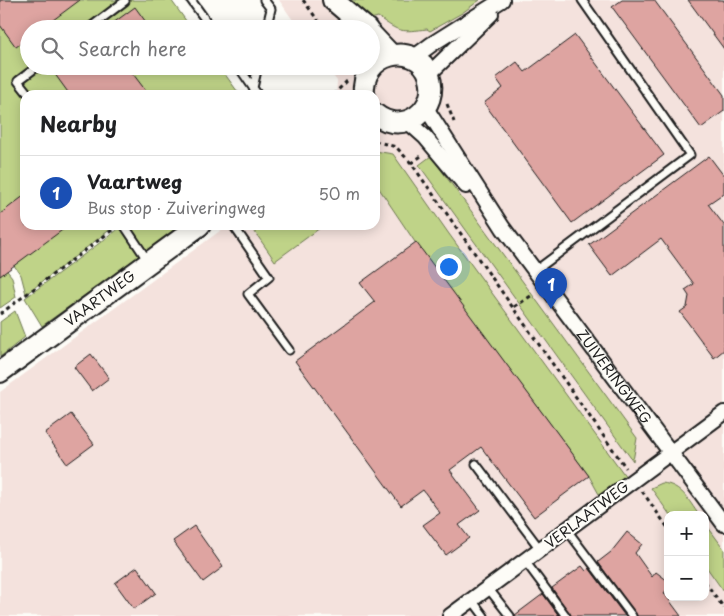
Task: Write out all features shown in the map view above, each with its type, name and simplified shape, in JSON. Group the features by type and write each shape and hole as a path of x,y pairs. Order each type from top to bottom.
{"street":[{"path":"333,0 343,20"},
{"path":"333,0 356,20"},
{"path":"413,58 503,0"},
{"path":"429,74 503,0"},
{"path":"380,43 391,55"},
{"path":"380,60 391,55 413,58 429,74 432,92 426,108 418,116 407,122 391,122 380,117"},
{"path":"364,90 367,75"},
{"name":"ZUIVERINGWEG","path":"426,108 503,228"},
{"name":"ZUIVERINGWEG","path":"407,122 425,137 503,228 724,524"},
{"name":"VAARTWEG","path":"0,372 193,230"},
{"name":"VERLAATWEG","path":"450,616 724,413"}],"lane":[{"path":"192,0 206,20"},
{"path":"264,0 270,9 268,20"},
{"path":"535,271 690,155 582,0"},
{"path":"100,20 125,1"},
{"path":"25,90 18,81 26,75"},
{"path":"244,75 253,88"},
{"path":"253,88 256,75"},
{"path":"127,230 150,263"},
{"path":"236,230 269,277 248,294 289,350"},
{"path":"476,464 540,549"},
{"path":"567,530 632,616"},
{"path":"525,561 566,616"},
{"path":"488,588 510,616"},
{"path":"472,600 484,616"}],"path":[{"path":"303,0 317,20"},
{"path":"337,90 348,80"},
{"path":"380,142 396,147 412,163 664,522"},
{"path":"0,314 113,230"},
{"path":"514,307 538,292"},
{"path":"709,587 724,608"}],"shaded area":[{"path":"279,0 724,0 724,616 0,616 0,392 221,230 380,230 380,90 336,90 337,81 333,75 380,75 380,20 293,20"}],"green space":[{"path":"0,0 171,0 185,20 20,20 20,75 226,75 236,90 20,90 20,230 109,230 26,294 21,275 0,246"},
{"path":"350,0 480,0 462,13 430,31 427,29 411,31 396,29 378,17 367,20"},
{"path":"380,152 393,154 626,477 600,496 589,476 415,242 380,190"},
{"path":"431,156 637,438 633,461 419,165"},
{"path":"117,230 175,230 42,326 25,298"},
{"path":"253,230 317,230 275,261"},
{"path":"0,262 12,277 16,297 0,308"},
{"path":"15,311 25,337 0,357 0,322"},
{"path":"662,483 675,487 688,499 696,511 667,511 651,488"},
{"path":"709,528 724,549 724,592 709,571"}],"building":[{"path":"0,0 80,0 53,20 20,20 20,44 16,47 0,25"},
{"path":"622,0 654,0 724,95 724,111 701,128 612,7"},
{"path":"688,0 724,0 724,49"},
{"path":"135,7 144,20 117,20"},
{"path":"575,35 664,155 572,223 484,103 503,88 496,78 517,62 525,72"},
{"path":"56,75 134,75 145,90 66,90"},
{"path":"709,156 724,176 724,193 708,204 724,225 724,350 714,358 680,312 687,307 689,296 685,290 694,284 661,239 612,276 589,245"},
{"path":"20,199 20,230 62,230 0,276 0,214"},
{"path":"416,242 589,476 534,517 481,447 450,470 480,510 459,525 469,538 446,555 423,525 440,513 423,490 401,506 295,361 375,302 360,283"},
{"path":"91,354 109,378 92,391 74,367"},
{"path":"71,414 94,444 67,464 45,433"},
{"path":"194,526 223,567 203,582 173,541"},
{"path":"627,532 642,544 635,553 652,577 656,572 664,578 664,601 670,601 681,616 637,616 598,562 611,552"},
{"path":"582,566 586,571 589,568 625,616 571,616 552,588"},
{"path":"137,567 156,593 134,609 115,583"},
{"path":"543,594 559,616 515,616 515,615"}],"place":[{"name":"Vaartweg","path":"551,309"}]}
